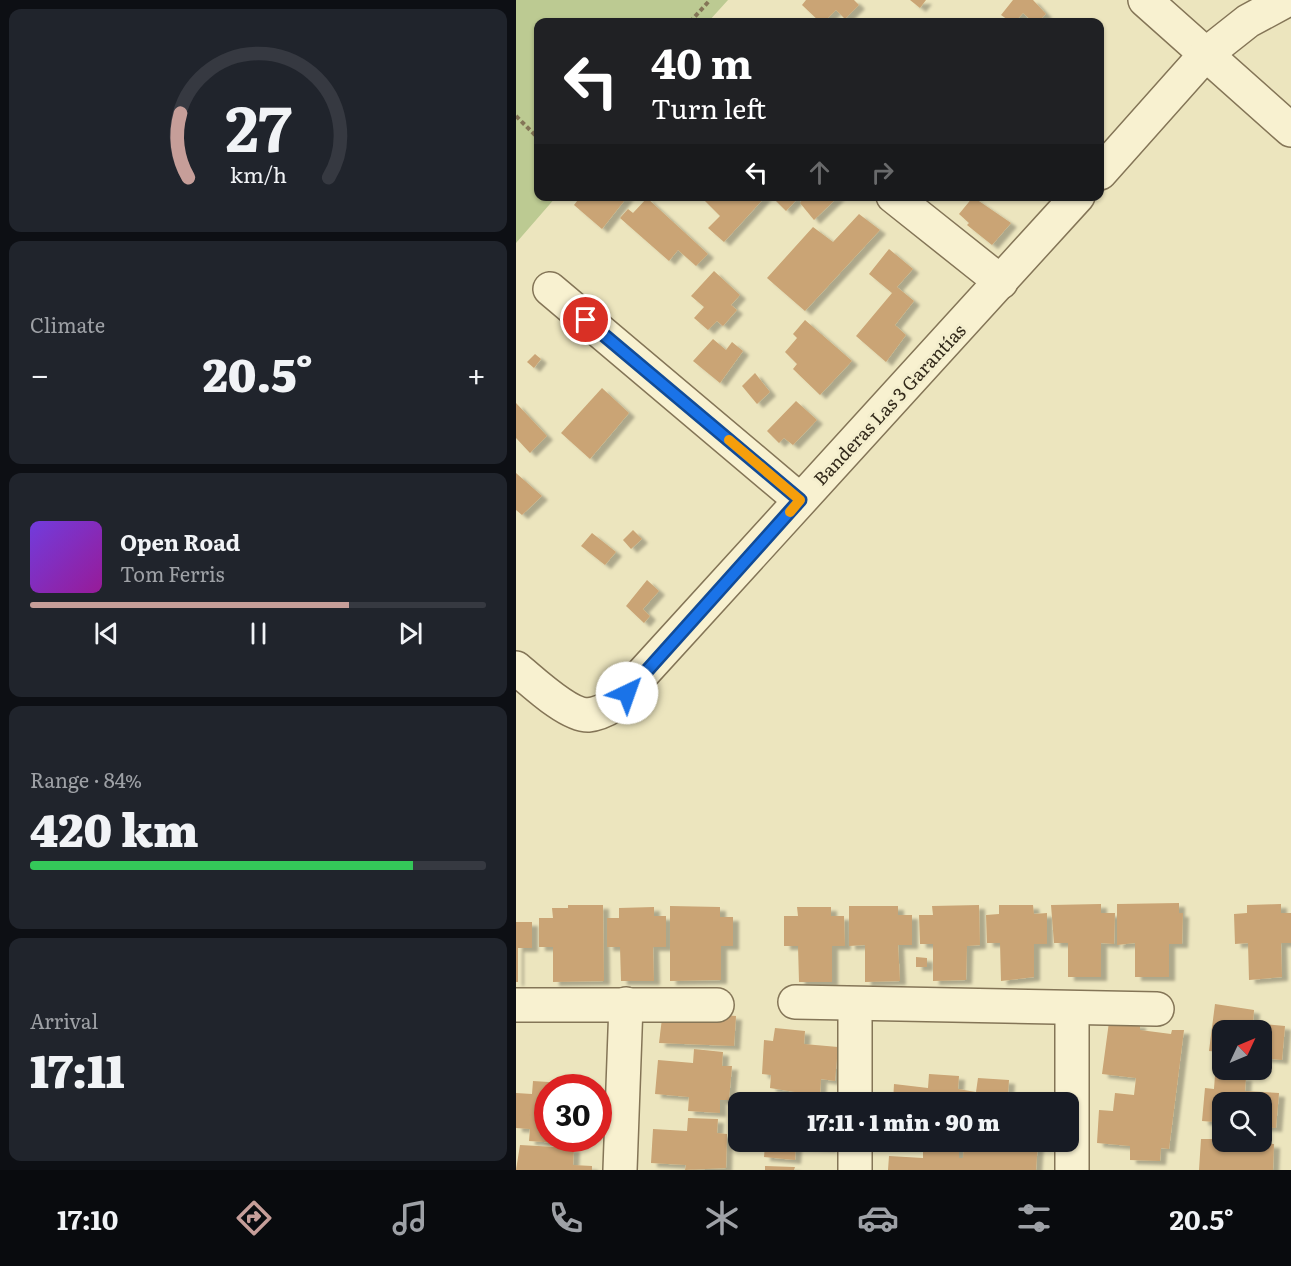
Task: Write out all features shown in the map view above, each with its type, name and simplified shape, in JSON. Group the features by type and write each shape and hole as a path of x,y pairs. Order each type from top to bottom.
{"street":[{"path":"1145,0 1291,130"},
{"path":"1104,169 1205,55 1248,21 1287,0"},
{"path":"899,201 1001,282"},
{"name":"Banderas Las 3 Garantías","path":"516,668 564,705 585,715 599,713 627,693 1074,201"},
{"path":"550,289 800,500"},
{"path":"795,1002 1157,1009"},
{"path":"620,1170 626,1004"},
{"path":"855,1004 855,1092"},
{"path":"516,1005 717,1005"},
{"path":"1072,1008 1072,1170"},
{"path":"855,1152 855,1170"}],"path":[{"path":"693,18 708,1"},
{"path":"516,116 534,134"}],"green space":[{"path":"516,0 728,0 712,18 534,18 534,201 553,201 516,243"}],"building":[{"path":"806,0 854,0 859,5 846,18 836,10 828,18 816,18 802,5"},
{"path":"910,0 926,0 920,8"},
{"path":"1013,0 1033,0 1046,14 1042,18 1029,18 1023,13 1019,18 1005,18 1001,15"},
{"path":"577,201 624,201 602,229 574,205"},
{"path":"644,201 650,201 708,254 696,266 678,250 669,261 620,218 628,209 633,213"},
{"path":"705,201 761,201 724,242 708,228 720,216"},
{"path":"776,201 795,201 786,211"},
{"path":"801,201 834,201 814,220 800,203"},
{"path":"970,201 979,201 1011,223 992,245 967,225 969,223 959,214"},
{"path":"859,214 880,230 805,311 767,278 813,227 833,242"},
{"path":"889,249 913,269 897,287 914,301 895,325 906,335 886,362 856,336 892,293 869,274"},
{"path":"714,271 740,295 731,305 737,310 723,326 717,321 708,330 694,318 704,307 691,296"},
{"path":"805,320 852,361 820,395 793,369 797,364 785,352 797,338 793,334"},
{"path":"713,339 726,350 732,342 743,351 720,383 693,361"},
{"path":"535,354 541,359 534,368 527,362"},
{"path":"755,373 770,392 757,404 742,386"},
{"path":"602,388 629,413 590,459 561,433"},
{"path":"796,401 817,420 793,445 784,438 779,443 767,431"},
{"path":"516,403 547,436 530,453 516,438"},
{"path":"516,473 542,496 522,515 516,510"},
{"path":"633,530 642,539 631,549 623,540"},
{"path":"592,533 616,552 605,565 581,546"},
{"path":"647,580 659,591 643,609 650,616 644,623 626,606"},
{"path":"1179,903 1179,913 1183,913 1182,944 1169,944 1169,977 1135,977 1135,943 1117,945 1117,904"},
{"path":"1101,904 1101,913 1115,913 1114,944 1101,943 1101,977 1068,977 1068,943 1054,943 1051,905"},
{"path":"1281,904 1281,913 1291,913 1291,943 1281,943 1282,977 1249,980 1248,943 1235,944 1234,914 1247,913 1247,905"},
{"path":"568,905 603,905 604,981 553,982 553,947 539,947 539,918 553,918 552,908 568,908"},
{"path":"979,905 980,945 967,946 966,980 933,981 933,944 920,944 919,915 933,915 932,906"},
{"path":"999,905 1033,905 1034,914 1047,913 1047,944 1034,944 1034,977 1001,981 1000,943 987,943 986,915 999,914"},
{"path":"670,906 720,907 720,917 733,917 733,946 721,946 721,980 670,981"},
{"path":"849,906 898,906 898,915 912,915 912,945 898,945 900,981 865,982 865,945 849,946"},
{"path":"654,907 654,916 666,916 666,947 653,947 654,981 621,981 620,947 607,947 607,918 619,918 619,908"},
{"path":"797,907 831,907 831,916 844,916 845,946 832,946 832,982 799,982 798,946 784,946 784,916 798,916"},
{"path":"516,922 532,922 532,948 518,948 518,982 516,982"},
{"path":"916,957 927,958 927,967 916,967"},
{"path":"1215,1004 1254,1010 1253,1020 1213,1020"},
{"path":"663,1010 736,1016 734,1046 659,1043"},
{"path":"1109,1022 1140,1024 1140,1030 1171,1034 1172,1030 1184,1030 1169,1149 1161,1148 1160,1161 1130,1160 1130,1146 1097,1143 1099,1110 1113,1111 1115,1093 1134,1095 1136,1078 1102,1074"},
{"path":"1272,1025 1285,1026 1282,1060 1272,1059"},
{"path":"775,1028 805,1031 804,1044 838,1047 835,1081 821,1079 820,1092 795,1092 770,1088 771,1075 762,1074 764,1040 773,1041"},
{"path":"1212,1028 1212,1051 1209,1051"},
{"path":"694,1049 723,1052 722,1066 732,1066 728,1100 720,1100 720,1113 688,1111 689,1097 655,1094 658,1060 693,1063"},
{"path":"929,1074 959,1076 958,1089 976,1092 894,1092 894,1084 928,1088"},
{"path":"978,1078 1009,1080 1008,1092 976,1092"},
{"path":"1215,1080 1246,1080 1245,1091 1262,1092 1212,1092 1212,1122 1202,1121 1205,1088 1214,1089"},
{"path":"534,1081 534,1141 529,1141 530,1129 516,1128 516,1093 532,1094"},
{"path":"1272,1093 1279,1093 1276,1128 1272,1128"},
{"path":"688,1118 718,1119 717,1133 727,1134 726,1168 685,1170 686,1165 651,1163 653,1129 687,1131"},
{"path":"1201,1139 1212,1139 1212,1152 1272,1152 1272,1144 1274,1144 1273,1170 1199,1170"},
{"path":"520,1145 534,1146 534,1152 574,1152 573,1165 592,1166 592,1170 516,1170"},
{"path":"764,1152 796,1152 795,1160 764,1157"},
{"path":"923,1152 959,1152 959,1158 963,1158 963,1152 1037,1152 1036,1170 888,1170 889,1156 923,1158"},
{"path":"765,1166 795,1167 794,1170 765,1170"}],"slow traffic":[{"path":"729,440 800,500 790,512"}],"route":[{"path":"586,320 800,500 627,693"}]}
